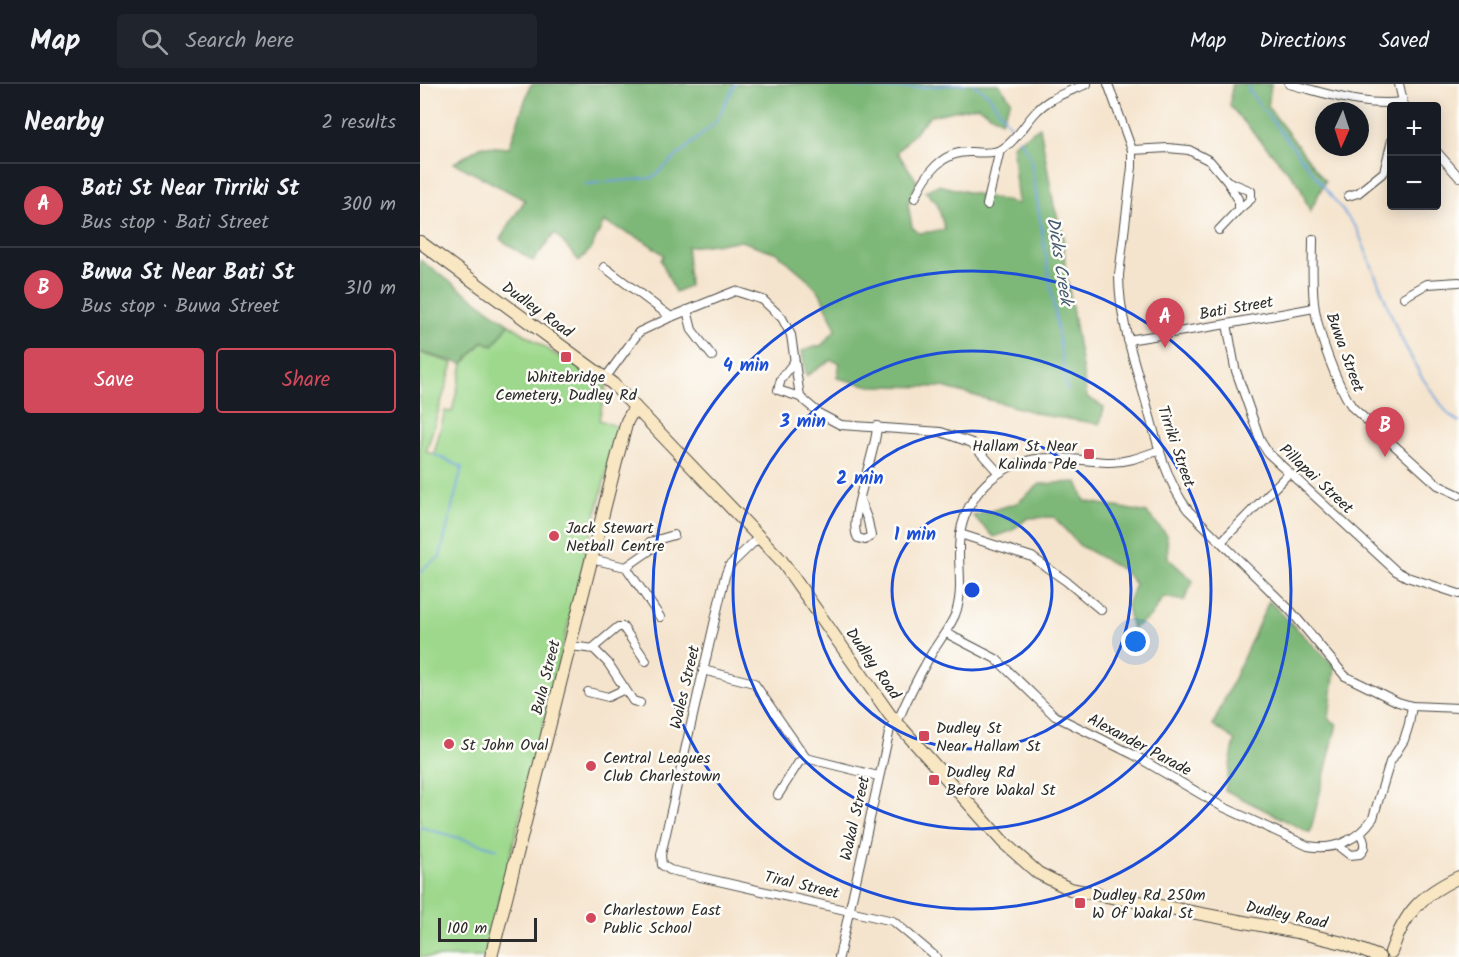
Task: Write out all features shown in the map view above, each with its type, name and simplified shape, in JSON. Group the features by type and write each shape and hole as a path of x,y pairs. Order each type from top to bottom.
{"main road":[{"name":"Dudley Road","path":"420,242 606,377 791,572 897,723 1004,843 1027,864 1050,880 1070,889 1297,932 1387,956"},
{"name":"Bula Street","path":"491,957 625,427 635,407"},
{"path":"1387,956 1404,922 1419,903 1432,891 1459,877"}],"street":[{"path":"915,198 927,174 943,160 955,153 983,153 1004,149 1050,99 1087,84"},
{"name":"Tirriki Street","path":"1108,84 1132,150 1119,291 1128,340 1160,450 1181,501 1290,610 1345,676 1398,702 1459,708"},
{"path":"1289,84 1365,103 1387,104"},
{"path":"1400,84 1403,102"},
{"path":"1132,150 1168,148 1189,150 1210,161 1227,181 1238,199 1238,210"},
{"path":"987,205 1000,150"},
{"path":"1348,196 1358,193 1384,172 1388,156"},
{"path":"1441,156 1459,177"},
{"path":"1219,230 1251,199 1251,191 1227,181"},
{"name":"Buwa Street","path":"1312,239 1314,308 1340,385 1352,407 1438,485 1459,495"},
{"path":"604,267 671,317"},
{"path":"1404,297 1427,284 1459,282"},
{"path":"606,377 639,332 735,291 763,300 782,318 791,335 800,397"},
{"name":"Bati Street","path":"1128,340 1314,308"},
{"path":"687,310 692,330 712,356"},
{"name":"Pillapai Street","path":"1227,324 1235,368 1261,442 1268,453 1288,474 1396,571 1407,577 1459,594"},
{"path":"794,362 781,379 778,390 800,397 820,414 841,425 941,432 972,442 998,472 1011,466 1047,457 1109,462 1138,458 1160,450"},
{"path":"860,500 873,452 877,426"},
{"name":"Wakal Street","path":"839,957 890,729 897,723 928,658 946,633 954,617 958,601 960,534 966,512 971,502 998,472"},
{"path":"1221,542 1288,474"},
{"path":"960,534 1032,557 1101,610"},
{"path":"626,567 649,551 650,542 674,535"},
{"name":"Wales Street","path":"661,855 729,566 758,538"},
{"path":"591,559 626,567 660,617"},
{"path":"593,648 618,627 624,627 646,661"},
{"name":"Alexander Parade","path":"946,633 996,659 1055,716 1134,755 1221,806 1308,846 1320,848 1337,845 1360,833 1368,825 1376,811 1387,768 1404,740 1412,705"},
{"path":"571,645 593,648 608,663 633,701 640,703"},
{"path":"703,670 758,686 806,758 878,776"},
{"path":"588,692 611,696 625,689"},
{"path":"778,795 799,762 806,758"},
{"name":"Alexander Parade","path":"1337,845 1350,855 1360,854 1364,849 1360,833"},
{"name":"Tiral Street","path":"661,855 662,865 670,870 893,921 936,957"}],"green space":[{"path":"533,84 999,84 1011,100 1001,121 978,106 930,116 897,152 917,181 908,205 912,227 919,233 945,230 937,203 925,191 938,185 1018,204 1012,145 1040,127 1054,206 1063,233 1065,266 1087,397 1104,407 1100,424 1048,416 943,387 871,386 837,378 840,363 831,360 806,376 802,351 822,345 836,329 820,293 777,253 741,241 687,247 689,286 675,292 661,260 664,255 643,240 604,222 590,250 579,261 555,233 533,261 500,239 525,200 454,163 482,146 509,148 530,86"},
{"path":"1232,84 1271,84 1268,107 1325,181 1310,212 1299,184 1230,106"},
{"path":"420,260 509,324 493,346 483,341 463,364 420,352"},
{"path":"509,324 561,358 581,366 606,387 599,420 618,427 485,957 420,957 420,353 453,363 426,452 434,454 445,411 452,412 463,364 484,341 493,346"},
{"path":"1077,482 1085,501 1147,513 1167,535 1168,558 1193,581 1184,601 1163,597 1151,616 1132,629 1127,605 1135,584 1123,570 1079,545 1054,517 1028,518 1011,531 994,537 973,516 1017,503 1040,484"},
{"path":"1269,601 1335,667 1329,719 1337,724 1310,833 1225,790 1235,740 1213,725"}],"waterway":[{"path":"586,184 652,178 715,123 735,84"},
{"name":"Dicks Creek","path":"840,84 885,89 966,84"},
{"name":"Dicks Creek","path":"973,84 988,94 1013,130"},
{"path":"1249,84 1249,91 1357,229 1399,334 1421,376 1448,414 1459,422"},
{"name":"Dicks Creek","path":"1019,139 1030,156 1067,390"},
{"path":"420,574 427,565 440,557 462,467 435,455"},
{"path":"420,827 498,849"}],"place":[{"name":"Bati St Near Tirriki St","path":"1165,348"},
{"name":"Whitebridge Cemetery, Dudley Rd","path":"566,357"},
{"name":"Hallam St Near Kalinda Pde","path":"1089,454"},
{"name":"Buwa St Near Bati St","path":"1385,457"},
{"name":"Jack Stewart Netball Centre","path":"554,536"},
{"name":"Dudley St Near Hallam St","path":"924,736"},
{"name":"St John Oval","path":"449,744"},
{"name":"Central Leagues Club Charlestown","path":"591,766"},
{"name":"Dudley Rd Before Wakal St","path":"934,780"},
{"name":"Dudley Rd 250m W Of Wakal St","path":"1080,903"},
{"name":"Charlestown East Public School","path":"591,918"}]}
